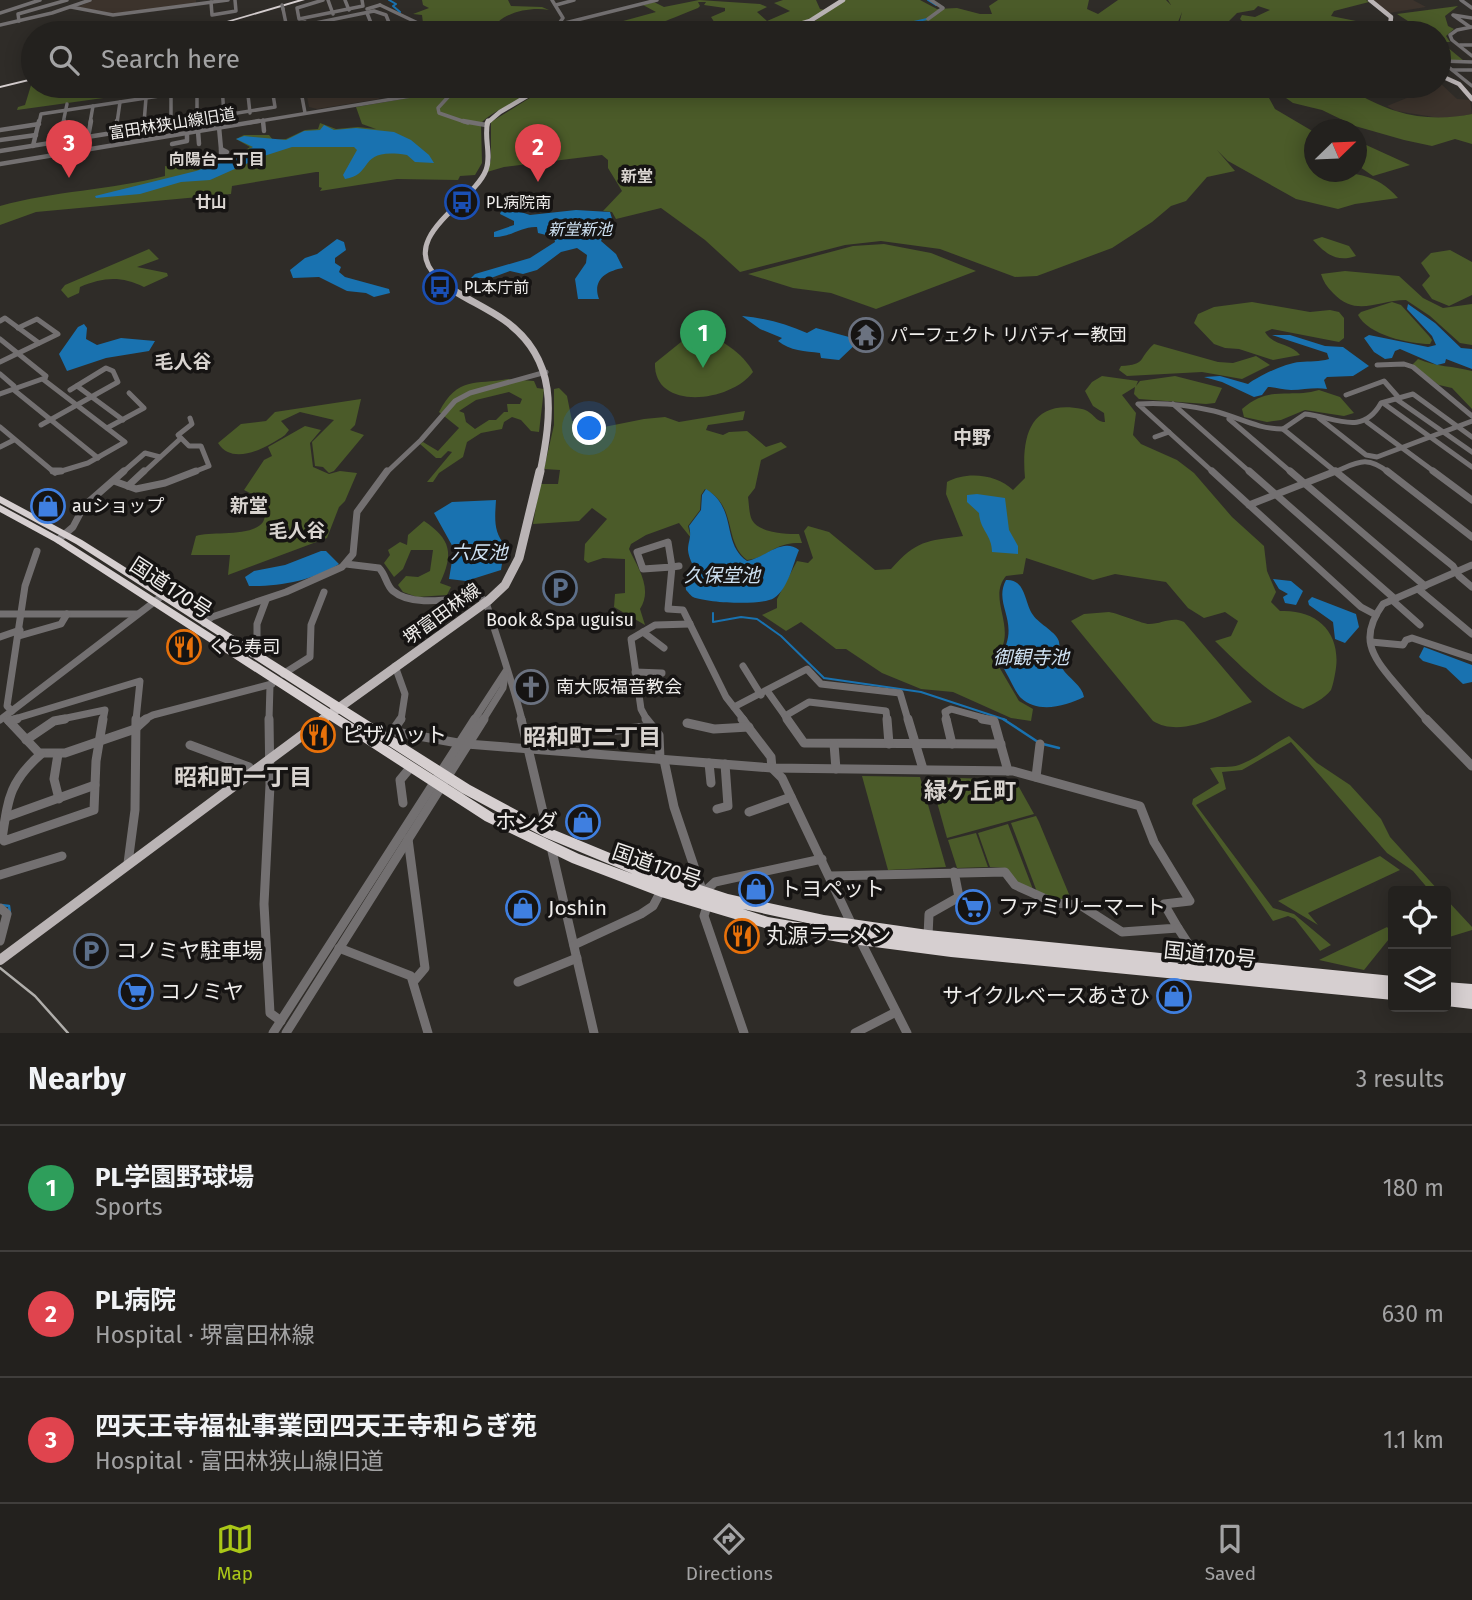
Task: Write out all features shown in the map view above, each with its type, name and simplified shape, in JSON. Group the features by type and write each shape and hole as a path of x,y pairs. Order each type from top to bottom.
{"highway":[{"path":"235,21 308,1"},
{"path":"0,84 21,79"},
{"name":"国道170号","path":"0,499 249,657"},
{"name":"国道170号","path":"0,508 62,537"},
{"name":"国道170号","path":"158,599 204,623 277,680 333,711 392,735 439,780 489,817 551,847 661,891 707,906 793,929 859,940 1388,994"},
{"name":"国道170号","path":"333,711 410,768 616,863 703,893 852,926 928,936 1388,982"},
{"path":"1451,988 1472,990"},
{"path":"1451,1000 1472,1002"}],"main road":[{"path":"810,21 843,0"},
{"path":"1370,0 1391,17 1391,21"},
{"path":"1451,80 1459,84 1472,99"},
{"path":"485,125 493,116 528,98"},
{"name":"堺富田林線","path":"1,956 333,711 486,602 505,585 519,558 548,427 550,401 545,372 534,348 521,331 483,305 445,288 435,279 428,265 427,244 434,228 485,170 485,125"}],"street":[{"path":"14,0 16,8"},
{"path":"0,13 40,0"},
{"path":"22,21 18,14 67,0"},
{"path":"28,21 61,15 90,0"},
{"path":"25,21 70,10 113,15 228,0"},
{"path":"211,2 212,15 236,11 235,0"},
{"path":"281,0 285,21"},
{"path":"333,14 326,0 308,1 297,8 299,18 316,17 333,14 364,6 362,0"},
{"path":"345,0 349,10"},
{"path":"552,0 563,18 562,21"},
{"path":"556,5 574,0"},
{"path":"573,21 657,0"},
{"path":"928,19 943,8 931,0"},
{"path":"1461,0 1472,8"},
{"path":"308,1 316,17"},
{"path":"307,21 334,17 380,3 416,21"},
{"path":"335,21 374,11 386,15 389,21"},
{"path":"55,12 61,15"},
{"path":"367,13 370,21"},
{"path":"1471,27 1454,15 1472,18"},
{"path":"351,17 352,21"},
{"path":"1,27 21,22"},
{"path":"1471,27 1452,32 1452,40 1471,53"},
{"path":"1458,45 1471,41"},
{"path":"1451,61 1472,62"},
{"path":"1451,70 1472,71"},
{"path":"1451,70 1472,86"},
{"path":"33,146 41,114 146,98 143,140"},
{"path":"171,98 171,135"},
{"path":"197,98 197,119"},
{"path":"223,98 224,115"},
{"path":"248,98 251,122"},
{"path":"0,151 275,107 274,98"},
{"path":"302,98 305,113"},
{"name":"富田林狭山線旧道","path":"0,164 394,98"},
{"path":"447,98 438,108 439,114 485,125"},
{"path":"116,132 120,102"},
{"path":"57,154 67,104"},
{"path":"88,137 93,106"},
{"path":"263,120 264,131"},
{"path":"0,130 39,124"},
{"path":"219,127 221,149"},
{"path":"198,131 199,144"},
{"path":"172,144 187,141 187,132"},
{"path":"0,141 36,135"},
{"path":"0,321 5,318 38,344"},
{"path":"0,362 58,334 37,319 18,328"},
{"path":"0,339 46,376 44,380 125,442 89,464 55,473 0,427"},
{"path":"1377,365 1413,367 1472,419 1377,460"},
{"path":"41,425 118,382 110,368 94,374 70,390"},
{"path":"204,623 212,617 266,600 325,576 346,564 353,554 354,518 357,512 390,467 421,440 455,401 470,393 545,372"},
{"path":"0,374 14,390 98,458"},
{"path":"0,394 45,378"},
{"path":"1346,395 1384,381 1398,398 1472,452"},
{"path":"78,386 123,420"},
{"path":"107,428 144,408 129,393"},
{"path":"1367,422 1377,414 1383,403 1413,394 1472,437"},
{"path":"1171,403 1394,599 1420,625"},
{"path":"1376,615 1361,607 1138,404 1171,403 1222,413 1259,427 1283,429 1453,566 1472,587"},
{"path":"1383,403 1472,467"},
{"path":"1222,413 1472,634"},
{"path":"1283,429 1305,414 1344,422 1367,422 1472,500"},
{"path":"1315,415 1366,457 1377,460 1472,537"},
{"path":"114,481 136,489 165,483 209,466 201,446 189,446 178,435 192,425 190,418"},
{"path":"1155,437 1169,432"},
{"path":"0,445 11,437"},
{"path":"128,486 180,439"},
{"path":"62,537 73,527 84,506 145,453 160,457"},
{"path":"1249,505 1336,472 1366,457"},
{"path":"675,567 643,569 637,552 668,542 675,567 668,610 683,610 734,707 771,757 772,768"},
{"path":"12,711 7,706 21,614 27,576 37,551"},
{"path":"346,564 374,565 380,568 385,572 389,588 407,599 480,597 486,602 508,681 514,687 594,1033"},
{"path":"1472,565 1383,604 1376,615 1371,642 1374,657 1423,718 1472,766"},
{"path":"26,740 54,721 105,710 100,741 94,785 94,810 4,841 2,839 12,781 41,754 58,754 100,741 135,729 153,715 277,680 310,657 311,625 324,592"},
{"path":"4,719 158,599"},
{"path":"249,657 257,650 256,637 261,606 266,600"},
{"path":"0,614 138,614"},
{"path":"0,637 61,624 67,614"},
{"path":"690,624 655,625 631,639 641,709 659,735 674,807 703,893 715,881 822,859"},
{"path":"643,632 664,648"},
{"path":"1371,642 1403,645 1406,640 1412,638 1472,658"},
{"path":"395,666 402,675 405,687 401,722 392,735 772,768 1008,771 1140,806 1154,842 1191,901 1164,904 1201,963"},
{"path":"743,666 804,743 1001,744"},
{"path":"734,707 807,668 821,684 900,693 923,769"},
{"path":"273,1033 463,743 503,688 506,671"},
{"path":"635,672 662,673"},
{"path":"277,680 268,759 270,785 264,904 270,1013 281,1021"},
{"path":"4,719 140,681 135,729 135,810 128,863"},
{"path":"785,716 809,702 886,711 889,744"},
{"path":"952,744 945,712 951,709 994,721 1008,771"},
{"path":"4,719 41,754"},
{"path":"687,723 714,729 749,727"},
{"path":"608,731 645,727 649,724"},
{"path":"834,744 836,769"},
{"path":"1036,777 1040,744"},
{"path":"190,745 249,767 250,772"},
{"path":"58,754 54,779 59,799"},
{"path":"709,763 711,783"},
{"path":"717,809 728,806 725,764"},
{"path":"403,803 400,780 410,768"},
{"path":"772,768 778,772 791,797 852,926 907,1033"},
{"path":"285,1033 408,839 439,780"},
{"path":"6,817 94,785"},
{"path":"749,812 791,797"},
{"path":"408,839 425,968 414,981"},
{"path":"0,875 62,856"},
{"path":"928,936 929,914 959,897 954,872"},
{"path":"830,876 1005,872 1015,885 1055,903 1080,905 1122,932 1178,928"},
{"path":"574,945 641,914 653,906 661,891"},
{"path":"707,906 704,916 744,1033"},
{"path":"0,908 7,914 0,941"},
{"path":"340,947 411,976 428,1033"},
{"path":"518,982 577,958"},
{"path":"855,1033 897,1012"}],"shaded area":[{"path":"93,0 196,0 196,3 114,14 78,7"},
{"path":"1371,0 1413,0 1426,7 1389,13"},
{"path":"1451,93 1457,99 1470,100 1472,114 1446,119 1396,111 1387,106 1407,98 1451,98"},
{"path":"307,98 379,99 317,109 309,107"}],"green space":[{"path":"422,0 508,0 511,6 542,7 549,10 515,13 500,21 423,21 422,15 413,14 429,8 423,5"},
{"path":"699,0 760,4 767,7 757,12 767,21 714,21 711,17 725,11 725,8 698,2 698,8 665,21 623,21 656,12 643,5 654,2 664,7"},
{"path":"783,0 816,0 820,9 825,10 803,21 767,21 790,11 774,3"},
{"path":"844,0 920,0 937,9 957,8 980,14 992,14 989,6 998,0 1089,0 1087,9 1098,14 1118,0 1166,0 1171,5 1168,0 1369,2 1334,11 1331,16 1356,21 1240,19 1242,15 1255,17 1270,10 1258,6 1254,10 1237,13 1229,21 1180,21 1182,12 1178,21 815,21"},
{"path":"1458,6 1445,16 1446,21 1408,21 1397,14"},
{"path":"1451,50 1464,61 1451,60"},
{"path":"27,98 103,98 17,110 25,105"},
{"path":"409,98 522,98 495,112 481,123 482,163 475,175 460,176 458,180 397,179 320,191 322,188 319,187 319,172 316,172 232,186 231,194 36,212 0,225 0,206 165,176 165,166 182,168 194,163 232,159 250,147 236,139 244,135 269,135 273,140 286,139 305,130 318,129 320,123 336,129 376,129 362,124 356,107"},
{"path":"530,98 1269,98 1275,109 1304,126 1304,182 1367,182 1367,177 1389,189 1398,198 1338,209 1296,199 1228,161 1217,150 1235,171 1207,177 1186,201 1171,206 1112,248 1037,276 1015,277 940,249 881,241 845,245 740,272 705,240 661,208 616,219 612,212 603,211 622,191 608,168 608,160 602,155 504,167 487,172 491,160 491,122"},
{"path":"1286,98 1366,98 1405,114 1424,117 1472,114 1472,144 1455,139 1432,146 1404,140 1367,129 1367,119 1341,119 1322,110 1293,103"},
{"path":"1367,145 1410,165 1373,176 1367,172"},
{"path":"1322,237 1349,246 1356,256 1332,256 1313,240"},
{"path":"884,244 931,253 976,271 876,309 831,293 793,288 748,274 853,246"},
{"path":"149,249 159,259 137,267 167,273 168,276 144,287 128,281 97,281 80,287 79,293 68,298 61,290 65,285"},
{"path":"1450,250 1472,262 1472,295 1449,306 1432,299 1422,285 1430,276 1421,263 1431,253"},
{"path":"1345,271 1399,276 1423,298 1443,308 1472,304 1472,345 1460,343 1430,316 1406,300 1368,306 1350,305 1329,288 1321,274"},
{"path":"1252,302 1310,312 1339,312 1344,318 1344,338 1339,342 1272,329 1265,332 1268,337 1292,348 1300,355 1273,360 1214,344 1194,323 1198,314 1214,307"},
{"path":"1392,302 1401,305 1432,340 1430,344 1401,340 1380,333 1363,322 1358,315"},
{"path":"697,332 729,346 753,372 728,390 711,395 679,395 666,389 658,378 655,363"},
{"path":"1154,344 1218,362 1233,363 1256,356 1270,365 1242,379 1202,372 1127,376 1119,370 1121,366 1139,362"},
{"path":"1418,359 1472,371 1472,409 1452,388 1439,385 1412,365"},
{"path":"1102,376 1138,381 1136,386 1140,381 1175,376 1222,388 1215,403 1206,404 1139,399 1134,394 1135,387 1122,395 1136,413 1133,435 1141,444 1177,460 1194,473 1232,517 1264,546 1267,571 1276,592 1271,602 1280,611 1294,612 1317,620 1331,636 1337,660 1335,674 1331,690 1322,699 1303,709 1267,688 1215,641 1231,636 1238,621 1225,612 1204,618 1188,608 1166,582 1115,574 1093,580 1026,558 1023,574 1006,576 1001,584 999,592 1005,636 995,660 1019,701 1033,709 1031,721 1011,718 953,692 921,689 882,673 846,649 836,649 801,622 786,631 762,615 777,608 777,599 797,561 808,563 813,558 804,531 808,526 829,532 875,570 891,569 915,547 940,539 963,536 946,494 947,482 963,476 981,476 999,480 1013,490 1025,478 1024,462 1028,435 1040,415 1065,407 1082,409 1105,422 1104,413 1093,406 1085,391 1092,382"},
{"path":"508,379 534,381 537,388 544,389 539,432 531,431 521,420 512,417 504,422 502,429 481,433 467,442 463,457 439,473 433,482 427,482 452,452 448,451 441,458 436,458 420,444 423,442 438,451 459,428 439,412 446,400 460,387 468,384","holes":["509,392 522,399 520,404 507,404 508,412 475,429 466,422 464,413 459,411 476,400"]},
{"path":"559,388 567,396 572,421 585,423 589,430 644,419 665,417 679,422 745,411 743,420 708,425 706,430 723,435 747,431 766,447 781,442 787,447 761,460 755,488 748,497 750,512 752,520 760,528 799,534 802,543 784,545 747,560 735,544 722,505 705,489 701,495 700,510 688,526 691,538 679,523 646,535 631,544 629,549 645,586 644,601 640,609 645,625 614,607 615,594 625,593 625,559 603,558 588,563 584,560 585,544 607,519 592,508 579,521 533,524 540,484 558,484 560,470 544,469 554,425 554,389"},
{"path":"1319,390 1340,397 1354,413 1344,416 1305,410 1281,420 1267,422 1244,417 1242,409 1262,397"},
{"path":"361,399 355,425 350,430 364,435 334,471 329,473 323,467 315,466 312,442 334,420 300,412 281,421 289,430 285,435 260,449 241,454 232,454 218,443 241,424 266,421 275,412"},
{"path":"305,426 321,430 310,443 313,467 329,474 340,471 357,473 327,538 228,575 230,555 191,555 196,536 241,532 258,527 263,522 268,506 262,499 244,490 264,460 272,456 268,447"},
{"path":"424,521 445,541 447,564 440,583 451,587 447,595 417,597 403,592 398,585 406,576 418,577 430,571 433,550 411,550 403,569 394,577 384,563 390,555 388,550 400,542 407,545 408,535"},
{"path":"1109,612 1149,624 1171,620 1184,622 1252,702 1190,726 1164,726 1153,721 1071,621 1084,614"},
{"path":"1289,736 1317,763 1350,785 1381,819 1390,837 1434,886 1426,886 1413,871 1387,853 1291,742 1242,770 1222,772 1226,789 1196,805 1273,908 1294,914 1331,945 1320,951 1295,919 1288,916 1273,921 1192,804 1193,799 1219,783 1210,768 1239,765"},
{"path":"862,776 920,777 946,867 888,870"},
{"path":"930,777 1015,780 1034,814 947,838"},
{"path":"1036,816 1071,899 1059,899 1037,892 1011,823"},
{"path":"1008,824 1034,892 1019,886 1006,868 990,867 978,833"},
{"path":"976,833 988,867 957,868 948,840"},
{"path":"1380,856 1400,870 1308,913 1318,925 1278,901"},
{"path":"1451,904 1472,927 1472,930 1451,936"},
{"path":"1388,928 1388,940 1364,970 1319,960"}],"water":[{"path":"324,125 334,130 356,128 394,132 411,140 429,155 434,163 415,162 407,155 380,155 368,162 360,172 345,179 343,175 357,150 354,147 292,147 264,156 210,180 181,182 140,194 95,196 196,171 232,159 253,147 236,139 244,136 286,140 304,131 320,130"},
{"name":"新堂新池","path":"503,206 530,215 576,210 610,212 614,225 605,232 601,241 616,254 623,268 611,271 602,278 597,287 599,299 578,299 575,279 586,263 587,255 577,248 561,252 537,270 523,274 510,271 491,278 471,278 475,274 530,258 555,242 554,237 538,233 537,227 494,237 494,232 514,225 514,221 500,214"},
{"path":"337,239 344,242 346,250 335,258 335,263 341,267 339,272 345,277 389,289 390,293 374,297 366,293 347,291 319,277 293,278 290,270"},
{"path":"1408,304 1435,323 1461,348 1472,349 1472,369 1446,359 1445,363 1437,365 1400,349 1395,351 1392,358 1385,359 1374,352 1364,338 1369,335 1428,347 1436,345 1432,336 1407,309"},
{"path":"742,316 775,322 807,333 816,328 860,340 839,360 821,358 820,353 788,347 778,341 782,338 760,329"},
{"path":"84,324 87,328 86,339 97,345 121,338 155,341 149,351 106,358 67,371 59,354 78,327"},
{"path":"1272,335 1290,335 1325,346 1343,347 1369,366 1353,376 1327,377 1324,380 1327,389 1291,390 1268,387 1262,395 1254,397 1204,377 1220,376 1248,384 1266,373 1288,365 1329,359 1327,353"},
{"name":"久保堂池","path":"706,489 722,506 734,545 747,561 780,547 799,550 786,583 774,598 747,603 722,602 693,597 686,590 685,581 694,570 688,550 689,526 701,510 702,495"},
{"path":"967,495 1005,498 1009,530 1018,546 1018,554 992,552 979,513 967,502"},
{"name":"六反池","path":"496,500 497,530 505,545 501,570 466,581 449,579 454,549 434,513 452,502"},
{"path":"326,551 339,564 308,578 284,584 249,586 245,577 254,571 285,565"},
{"path":"1273,579 1291,581 1303,591 1296,605 1285,603 1283,597 1288,594 1279,589"},
{"name":"御観寺池","path":"1006,580 1021,587 1033,615 1058,639 1062,668 1081,689 1084,697 1061,705 1044,707 1028,703 1018,695 998,660 1008,636 1002,598"},
{"path":"1312,597 1356,614 1359,627 1345,643 1335,639 1333,622 1309,605 1308,601"},
{"path":"1424,647 1472,665 1472,682 1463,684 1446,668 1423,661 1419,657"}],"waterway":[{"path":"389,0 396,4 393,6 400,12"},
{"path":"928,0 936,5"},
{"path":"918,21 927,19"},
{"path":"713,613 713,622 741,617 757,619 781,636 824,678 921,692 1003,719"},
{"path":"1003,719 1038,742"},
{"path":"1043,744 1059,748"},
{"path":"1,905 9,906 10,914"}],"railway":[{"path":"0,968 35,996 68,1033"}],"place":[{"name":"四天王寺福祉事業団四天王寺和らぎ苑","path":"69,178"},
{"name":"PL病院","path":"538,182"},
{"name":"PL病院南","path":"462,202"},
{"name":"PL本庁前","path":"440,287"},
{"name":"パーフェクト リバティー教団","path":"866,335"},
{"name":"PL学園野球場","path":"703,368"},
{"name":"auショップ","path":"48,506"},
{"name":"Book＆Spa uguisu","path":"560,588"},
{"name":"くら寿司","path":"184,647"},
{"name":"南大阪福音教会","path":"531,687"},
{"name":"ピザハット","path":"318,735"},
{"name":"ホンダ","path":"583,822"},
{"name":"トヨペット","path":"756,889"},
{"name":"ファミリーマート","path":"973,907"},
{"name":"Joshin","path":"523,908"},
{"name":"丸源ラーメン","path":"742,936"},
{"name":"コノミヤ駐車場","path":"91,951"},
{"name":"コノミヤ","path":"136,992"},
{"name":"サイクルベースあさひ","path":"1174,996"}],"district":[{"name":"向陽台一丁目","path":"217,159"},
{"name":"新堂","path":"637,176"},
{"name":"廿山","path":"211,202"},
{"name":"毛人谷","path":"183,361"},
{"name":"中野","path":"972,437"},
{"name":"新堂","path":"249,505"},
{"name":"毛人谷","path":"297,530"},
{"name":"昭和町二丁目","path":"592,737"},
{"name":"昭和町一丁目","path":"243,777"},
{"name":"緑ケ丘町","path":"970,791"}]}
